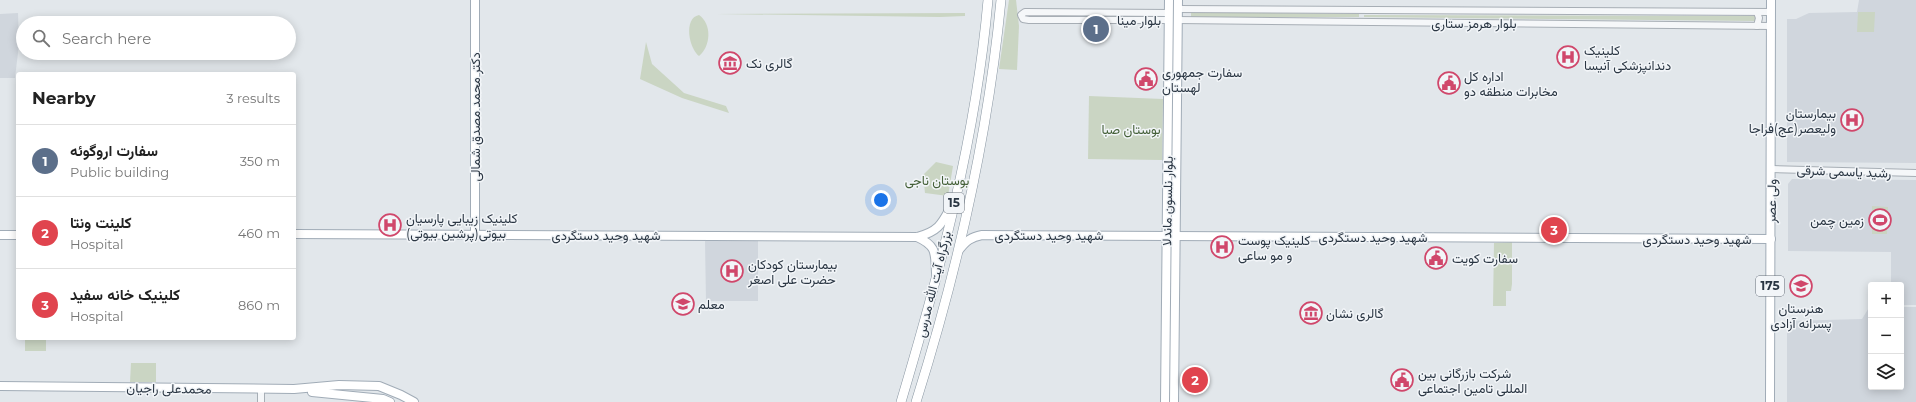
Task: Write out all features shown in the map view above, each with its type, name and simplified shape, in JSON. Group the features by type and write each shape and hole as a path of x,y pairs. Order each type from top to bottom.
{"highway":[{"name":"بزرگراه آیت الله مدرس","path":"901,402 936,277 955,199 979,76 988,0"},
{"name":"بزرگراه آیت الله مدرس","path":"916,402 957,252 983,129 1001,0"}],"main road":[{"name":"دکتر محمد مصدق شمالی","path":"475,0 475,234"},
{"name":"بلوار نلسون ماندلا","path":"1165,402 1168,60 1165,17 1169,0"},
{"name":"بلوار نلسون ماندلا","path":"1174,402 1178,0"},
{"name":"ولی عصر","path":"1770,402 1771,0"},
{"path":"1168,60 1177,59"},
{"name":"شهید وحید دستگردی","path":"296,234 917,237 929,234 937,229 955,199"},
{"path":"0,235 16,235"},
{"name":"شهید وحید دستگردی","path":"957,252 964,242 972,237 982,235 1771,239"},
{"path":"917,237 927,242 933,248 936,277"},
{"path":"921,402 929,358"},
{"name":"محمدعلی راجیان","path":"0,386 261,391"},
{"path":"334,388 379,386 414,402"},
{"path":"330,402 334,388"},
{"path":"334,388 335,402"},
{"path":"334,388 383,399 390,402"},
{"name":"محمدعلی راجیان","path":"0,390 261,391 334,388"}],"street":[{"name":"بلوار هرمز ستاری","path":"1178,9 1771,12"},
{"path":"1190,9 1188,13 1190,20"},
{"name":"بلوار مینا","path":"1025,12 1165,17 1029,20 1023,19 1021,15 1025,12"},
{"path":"1756,26 1760,18 1757,12"},
{"name":"بلوار هرمز ستاری","path":"1178,20 1771,26"},
{"name":"رشید یاسمی شرقی","path":"1771,169 1916,173"},
{"path":"261,391 261,402"}],"shaded area":[{"path":"1859,0 1916,0 1916,163 1787,162 1787,19 1796,19 1809,13 1857,12"},
{"path":"18,13 18,16 16,16 17,60 15,78 0,78 0,14"},
{"path":"1792,179 1916,180 1916,305 1904,305 1904,282 1891,282 1891,252 1788,251 1788,184"},
{"name":"بیمارستان کودکان حضرت علی اصغر","path":"758,240 758,301 706,301 705,241"},
{"path":"1904,307 1916,307 1916,402 1787,402 1787,321 1862,319 1868,309 1868,390 1904,390"}],"green space":[{"path":"1009,0 1016,0 1019,26 1017,70 999,69"},
{"path":"1191,12 1359,14 1359,17 1191,17"},
{"path":"1858,12 1875,12 1874,32 1857,32"},
{"path":"965,13 965,16 940,17 716,14"},
{"path":"699,15 703,19 708,29 708,41 703,52 699,56 695,52 690,41 689,27 694,17"},
{"path":"1364,15 1755,16 1757,20 1364,17"},
{"path":"646,42 652,64 684,93 726,106 729,113 682,98 640,79"},
{"name":"بوستان صبا","path":"1089,96 1163,99 1162,160 1088,159"},
{"name":"بوستان ناجی","path":"936,162 953,166 948,196 925,193 923,175"},
{"name":"زمین چمن","path":"1872,206 1888,207 1887,234 1872,234"},
{"path":"1512,242 1511,291 1506,291 1506,306 1493,306 1494,243"},
{"path":"25,340 46,340 46,351 25,351"},
{"path":"131,363 156,363 156,382 130,382"}],"place":[{"name":"سفارت اروگوئه","path":"1096,29"},
{"name":"کلینیک دندانپزشکی آنیسا","path":"1568,57"},
{"name":"گالری نک","path":"730,63"},
{"name":"سفارت جمهوری لهستان","path":"1146,79"},
{"name":"اداره کل مخابرات منطقه دو","path":"1449,83"},
{"name":"بیمارستان ولیعصر(عج)فراجا","path":"1852,120"},
{"name":"زمین چمن","path":"1880,220"},
{"name":"کلینیک زیبایی پارسیان بیوتی(پرشین بیوتی)","path":"390,225"},
{"name":"کلینیک خانه سفید","path":"1554,230"},
{"name":"کلینیک پوست و مو ساعی","path":"1222,247"},
{"name":"سفارت کویت","path":"1436,258"},
{"name":"بیمارستان کودکان حضرت علی اصغر","path":"732,271"},
{"name":"هنرستان پسرانه آزادی","path":"1801,286"},
{"name":"معلم","path":"683,304"},
{"name":"گالری نشان","path":"1311,313"},
{"name":"کلینت ونتا","path":"1195,380"},
{"name":"شرکت بازرگانی بین المللی تامین اجتماعی","path":"1402,380"}]}
